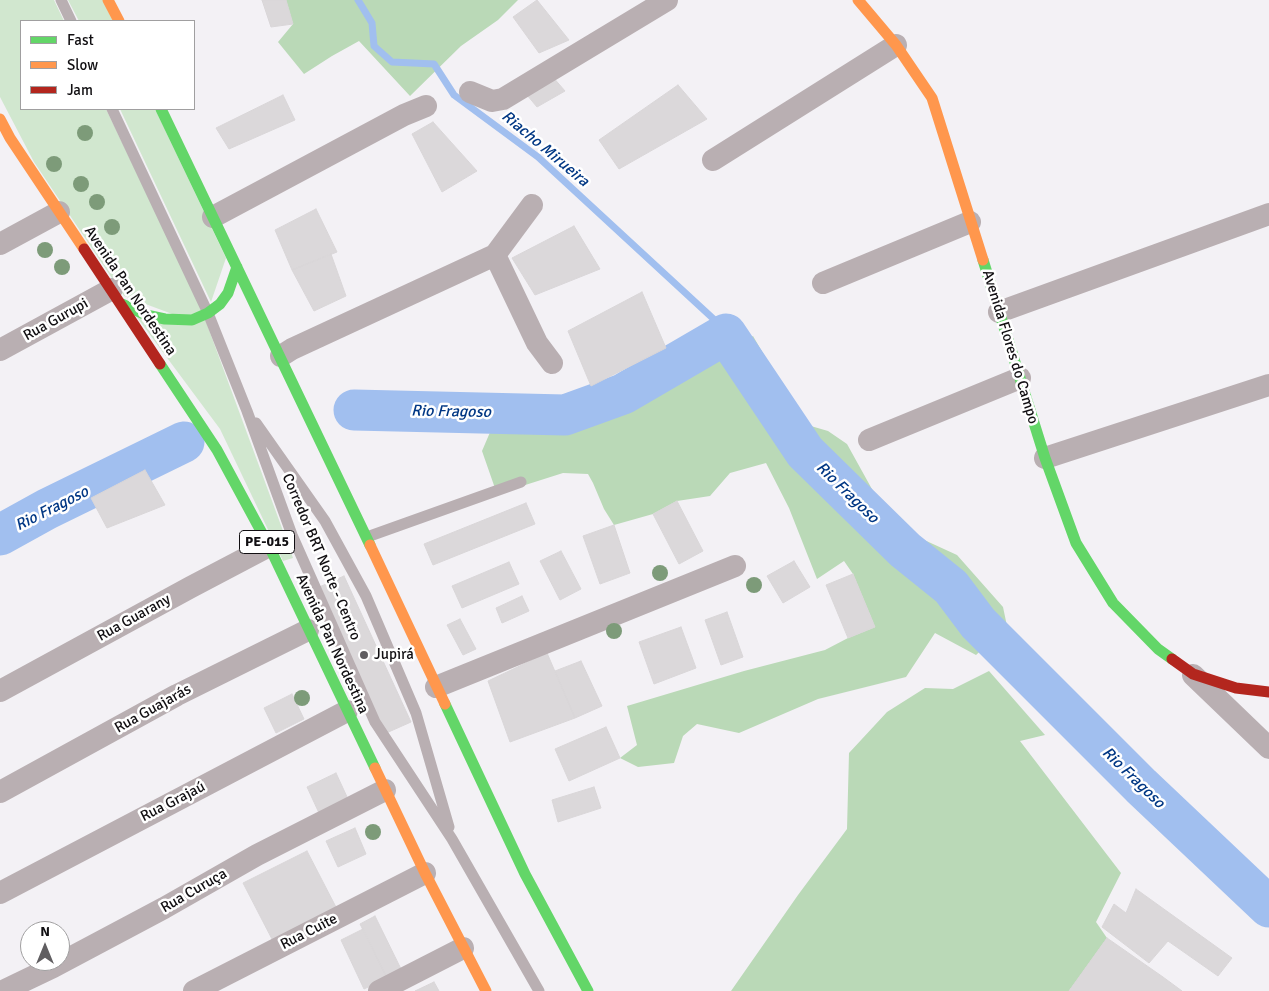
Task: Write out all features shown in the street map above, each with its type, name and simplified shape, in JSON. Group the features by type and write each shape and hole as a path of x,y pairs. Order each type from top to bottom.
{"main road":[{"path":"108,0 118,20"},
{"name":"Avenida Flores do Campo","path":"858,0 896,45 932,98 1045,458 1076,544 1113,603 1158,649 1193,674 1236,688 1269,692"},
{"path":"161,110 282,356 525,874 588,991"},
{"name":"Avenida Pan Nordestina","path":"3,133 117,297 217,450 269,546 346,711 486,991"},
{"path":"117,297 146,315 165,319 192,320 208,313 220,304 228,293 237,266"}],"street":[{"path":"470,92 492,101 503,99 668,0"},
{"path":"713,160 896,45"},
{"path":"213,217 404,115 426,106"},
{"path":"282,356 495,255 532,205"},
{"path":"0,244 59,212"},
{"path":"999,312 1269,214"},
{"path":"823,283 970,222"},
{"path":"495,255 536,344 552,363"},
{"name":"Rua Gurupi","path":"0,350 117,297"},
{"path":"869,440 1020,378"},
{"path":"1045,458 1269,385"},
{"name":"Rua Guarany","path":"0,691 269,546"},
{"path":"436,687 735,566"},
{"name":"Rua Guajarás","path":"0,792 177,695 308,630"},
{"name":"Avenida Flores do Campo","path":"1193,674 1269,748"},
{"name":"Rua Grajaú","path":"0,892 346,711"},
{"name":"Rua Curuça","path":"3,991 52,968 164,908 257,855 385,790"},
{"name":"Rua Cuite","path":"194,991 426,873"},
{"path":"379,991 463,948"}],"lane":[{"path":"61,0 71,20"},
{"name":"Corredor BRT Norte - Centro","path":"112,110 208,313 247,411 292,535 375,722 452,839 539,991"},
{"name":"Corredor BRT Norte - Centro","path":"247,411 325,521 366,596 416,713 452,839"},
{"path":"367,537 521,482"}],"green space":[{"path":"0,0 54,0 64,20 20,20 20,110 106,110 203,311 183,318 124,296 34,162 0,97"},
{"path":"68,0 103,0 113,20 78,20"},
{"path":"286,0 518,0 498,20 461,46 410,96 359,41 304,74 278,42 293,24"},
{"path":"120,110 155,110 226,258 211,302"},
{"path":"136,316 205,319 293,558 283,561 220,429"},
{"path":"753,336 804,424 828,431 847,444 883,509 909,533 957,555 1003,607 1007,626 976,655 935,633 906,677 818,699 739,733 697,724 683,736 674,763 638,767 620,758 637,745 627,706 744,671 825,650 875,627 853,574 844,561 817,579 789,508 766,463 730,473 710,496 677,501 653,514 614,525 604,509 588,474 563,473 497,494 482,451 494,423 573,426"},
{"path":"989,671 1045,735 1020,741 1121,873 1096,922 1107,938 1069,991 731,991 847,829 849,753 887,712 925,688 953,689"}],"building":[{"path":"262,0 286,0 293,24 271,27"},
{"path":"537,0 569,40 539,53 513,17"},
{"path":"552,76 565,91 537,107 527,95"},
{"path":"678,85 707,119 619,169 599,140"},
{"path":"283,95 295,120 229,149 216,128"},
{"path":"433,122 477,171 442,192 412,134"},
{"path":"316,209 337,252 292,270 275,230"},
{"path":"574,226 600,269 535,295 512,258"},
{"path":"331,254 346,296 314,311 292,270"},
{"path":"642,292 666,348 591,386 568,331"},
{"path":"145,470 165,505 107,528 91,498"},
{"path":"677,501 703,551 679,564 653,514"},
{"path":"526,503 535,524 433,565 424,544"},
{"path":"614,525 630,573 600,584 583,536"},
{"path":"561,551 581,589 560,600 540,561"},
{"path":"794,561 810,587 783,603 767,576"},
{"path":"509,562 519,584 462,608 452,586"},
{"path":"853,574 875,627 848,638 826,585"},
{"name":"Jupirá","path":"344,576 411,722 384,734 317,588"},
{"path":"522,596 529,611 502,623 496,608"},
{"path":"727,612 743,657 721,665 705,620"},
{"path":"460,619 476,649 463,655 447,625"},
{"path":"681,627 696,668 654,684 639,642"},
{"path":"547,653 575,718 510,742 488,681"},
{"path":"581,661 602,706 575,718 555,671"},
{"path":"292,694 304,719 276,733 264,708"},
{"path":"606,727 620,758 569,781 555,749"},
{"path":"336,773 348,799 319,813 307,787"},
{"path":"594,787 601,808 558,822 552,800"},
{"path":"355,828 366,854 338,867 326,841"},
{"path":"307,851 338,911 274,943 243,883"},
{"path":"1136,889 1232,958 1218,976 1168,941 1149,963 1102,927 1114,904 1126,913"},
{"path":"375,916 402,971 387,978 360,924"},
{"path":"363,929 387,978 364,989 341,940"},
{"path":"1107,938 1163,977 1182,991 1069,991"},
{"path":"434,982 439,991 415,991"}],"waterway":[{"name":"Riacho Mirueira","path":"358,0 372,23 374,46 392,62 434,64 454,95 538,157 719,324 726,334"},
{"name":"Rio Fragoso","path":"354,410 565,415 623,394 726,334 805,452 905,550 951,587 978,623 1141,786 1269,907"},
{"name":"Rio Fragoso","path":"0,535 47,509 184,442"}],"traffic: fast":[{"path":"161,110 370,545"},
{"path":"983,260 1045,458 1076,543 1113,603 1158,649 1172,659"},
{"path":"122,304 146,315 165,319 192,320 208,313 220,304 228,293 237,267"},
{"path":"160,364 217,450 269,546 375,768"},
{"path":"445,704 525,874 588,991"}],"traffic: slow":[{"path":"108,0 118,20"},
{"path":"858,0 896,45 932,98 983,260"},
{"path":"0,119 10,138 84,249"},
{"path":"370,545 445,704"},
{"path":"375,768 425,873 486,991"}],"traffic: jam":[{"path":"84,249 160,364"},
{"path":"1172,659 1193,674 1236,688 1269,692"}],"place":[{"name":"Jupirá","path":"364,655"}]}
